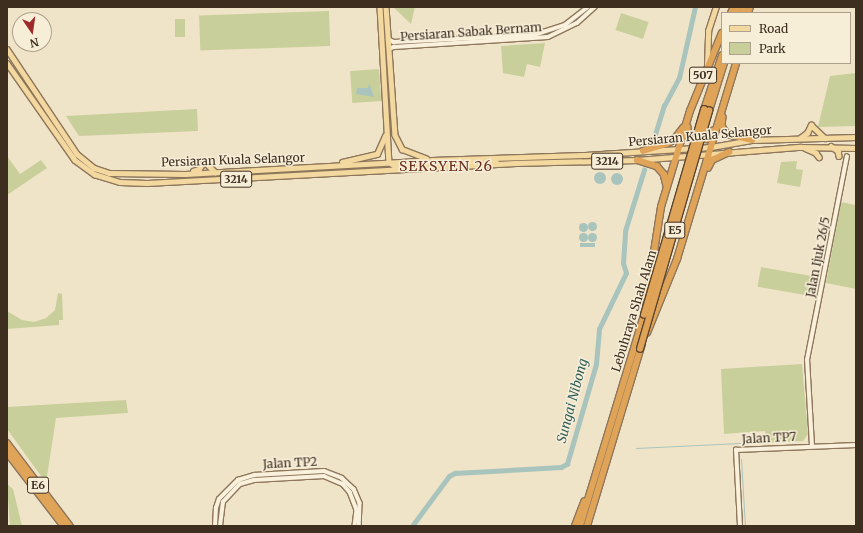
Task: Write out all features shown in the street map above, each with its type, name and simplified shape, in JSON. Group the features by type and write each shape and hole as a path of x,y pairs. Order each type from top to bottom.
{"highway":[{"name":"507","path":"644,316 657,229 667,186 677,158 690,111 707,65 721,34"},
{"name":"Lebuhraya Shah Alam","path":"587,526 640,349 721,60"},
{"name":"Lebuhraya Shah Alam","path":"580,526 707,110 724,64"},
{"name":"507","path":"640,349 677,259 699,191 736,64"},
{"path":"690,111 688,136 707,139 711,135 725,103"},
{"path":"725,103 724,130 732,136 752,140"},
{"path":"643,151 674,140 688,119"},
{"path":"699,191 709,164 729,152"},
{"path":"637,160 657,166 664,174 667,186"},
{"name":"E6","path":"7,443 70,526"},
{"name":"E6","path":"7,452 64,526"},
{"path":"575,526 597,468"}],"main road":[{"path":"380,7 389,162 395,166 490,162 515,164"},
{"path":"386,7 395,135 398,145 408,154 432,160"},
{"path":"707,65 708,31 716,7"},
{"name":"Persiaran Kuala Selangor","path":"7,49 77,154 94,168 109,172 215,172 389,162 679,150 711,147 752,140 856,137"},
{"name":"Persiaran Kuala Selangor","path":"7,62 75,160 94,174 120,182 180,182 515,164 677,158 708,156 729,152 800,147 829,146 856,148"},
{"path":"798,139 808,133 811,125 825,138"},
{"path":"320,166 370,158 377,154 382,148 386,129"},
{"path":"829,146 838,151 839,156"},
{"path":"800,147 816,153 819,157"},
{"path":"146,172 196,170 201,168 204,161 215,172"}],"street":[{"name":"Persiaran Sabak Bernam","path":"387,38 394,42 534,35 566,25 588,7"},
{"name":"Persiaran Sabak Bernam","path":"388,50 394,47 548,37 566,30 584,18 595,7"},
{"path":"580,14 584,18"},
{"name":"Jalan Ijuk 26/5","path":"812,446 807,360 847,157"},
{"name":"Jalan TP7","path":"740,526 736,450 856,445"},
{"name":"Jalan TP2","path":"215,526 216,508 219,499 238,480 254,475 324,471 342,478 354,489 361,508 359,526"},
{"name":"Jalan TP2","path":"220,526 223,502 240,484 254,480 324,476 344,484 350,492 357,510 355,526"}],"green space":[{"path":"393,7 415,7 411,24"},
{"path":"329,11 330,46 200,51 199,16"},
{"path":"621,13 649,22 643,39 615,30"},
{"path":"175,19 185,19 185,37 175,37"},
{"path":"545,43 540,67 527,64 524,77 503,73 501,46"},
{"path":"379,69 381,101 352,103 350,71"},
{"path":"856,73 856,126 818,127 830,76"},
{"path":"197,109 198,131 79,136 66,116"},
{"path":"7,156 20,174 41,160 47,168 7,195"},
{"path":"797,161 796,169 803,170 800,187 777,183 781,162"},
{"path":"841,202 856,205 856,289 826,283"},
{"path":"761,267 817,277 814,297 758,287"},
{"path":"58,293 62,294 63,320 59,320 59,325 7,329 7,311 22,320 34,322 46,318 55,310"},
{"path":"802,364 808,434 803,441 766,443 765,431 724,434 721,369"},
{"path":"126,400 128,413 56,418 46,483 7,429 7,407"},
{"path":"7,484 13,489 22,526 10,526"}],"water":[{"path":"369,83 374,97 356,94 357,88 368,88"},
{"path":"602,172 605,173 605,183 598,184 595,183 594,176 595,173"},
{"path":"619,173 622,174 622,184 615,185 612,184 611,177 612,174"},
{"path":"592,221 597,226 592,231 587,226"},
{"path":"583,222 588,227 583,232 578,227"},
{"path":"583,232 588,237 583,242 578,237"},
{"path":"592,232 597,237 592,242 587,237"},
{"path":"580,243 595,243 595,247 580,247"}],"waterway":[{"name":"Sungai Nibong","path":"654,138 664,106 679,78 695,7"},
{"name":"Sungai Nibong","path":"412,526 449,476 455,473 561,467 567,464 596,364 599,329 626,273 623,263 625,231 644,170"},
{"path":"636,448 740,443"},
{"path":"741,459 745,526"}],"district":[{"name":"SEKSYEN 26","path":"446,166"}]}
